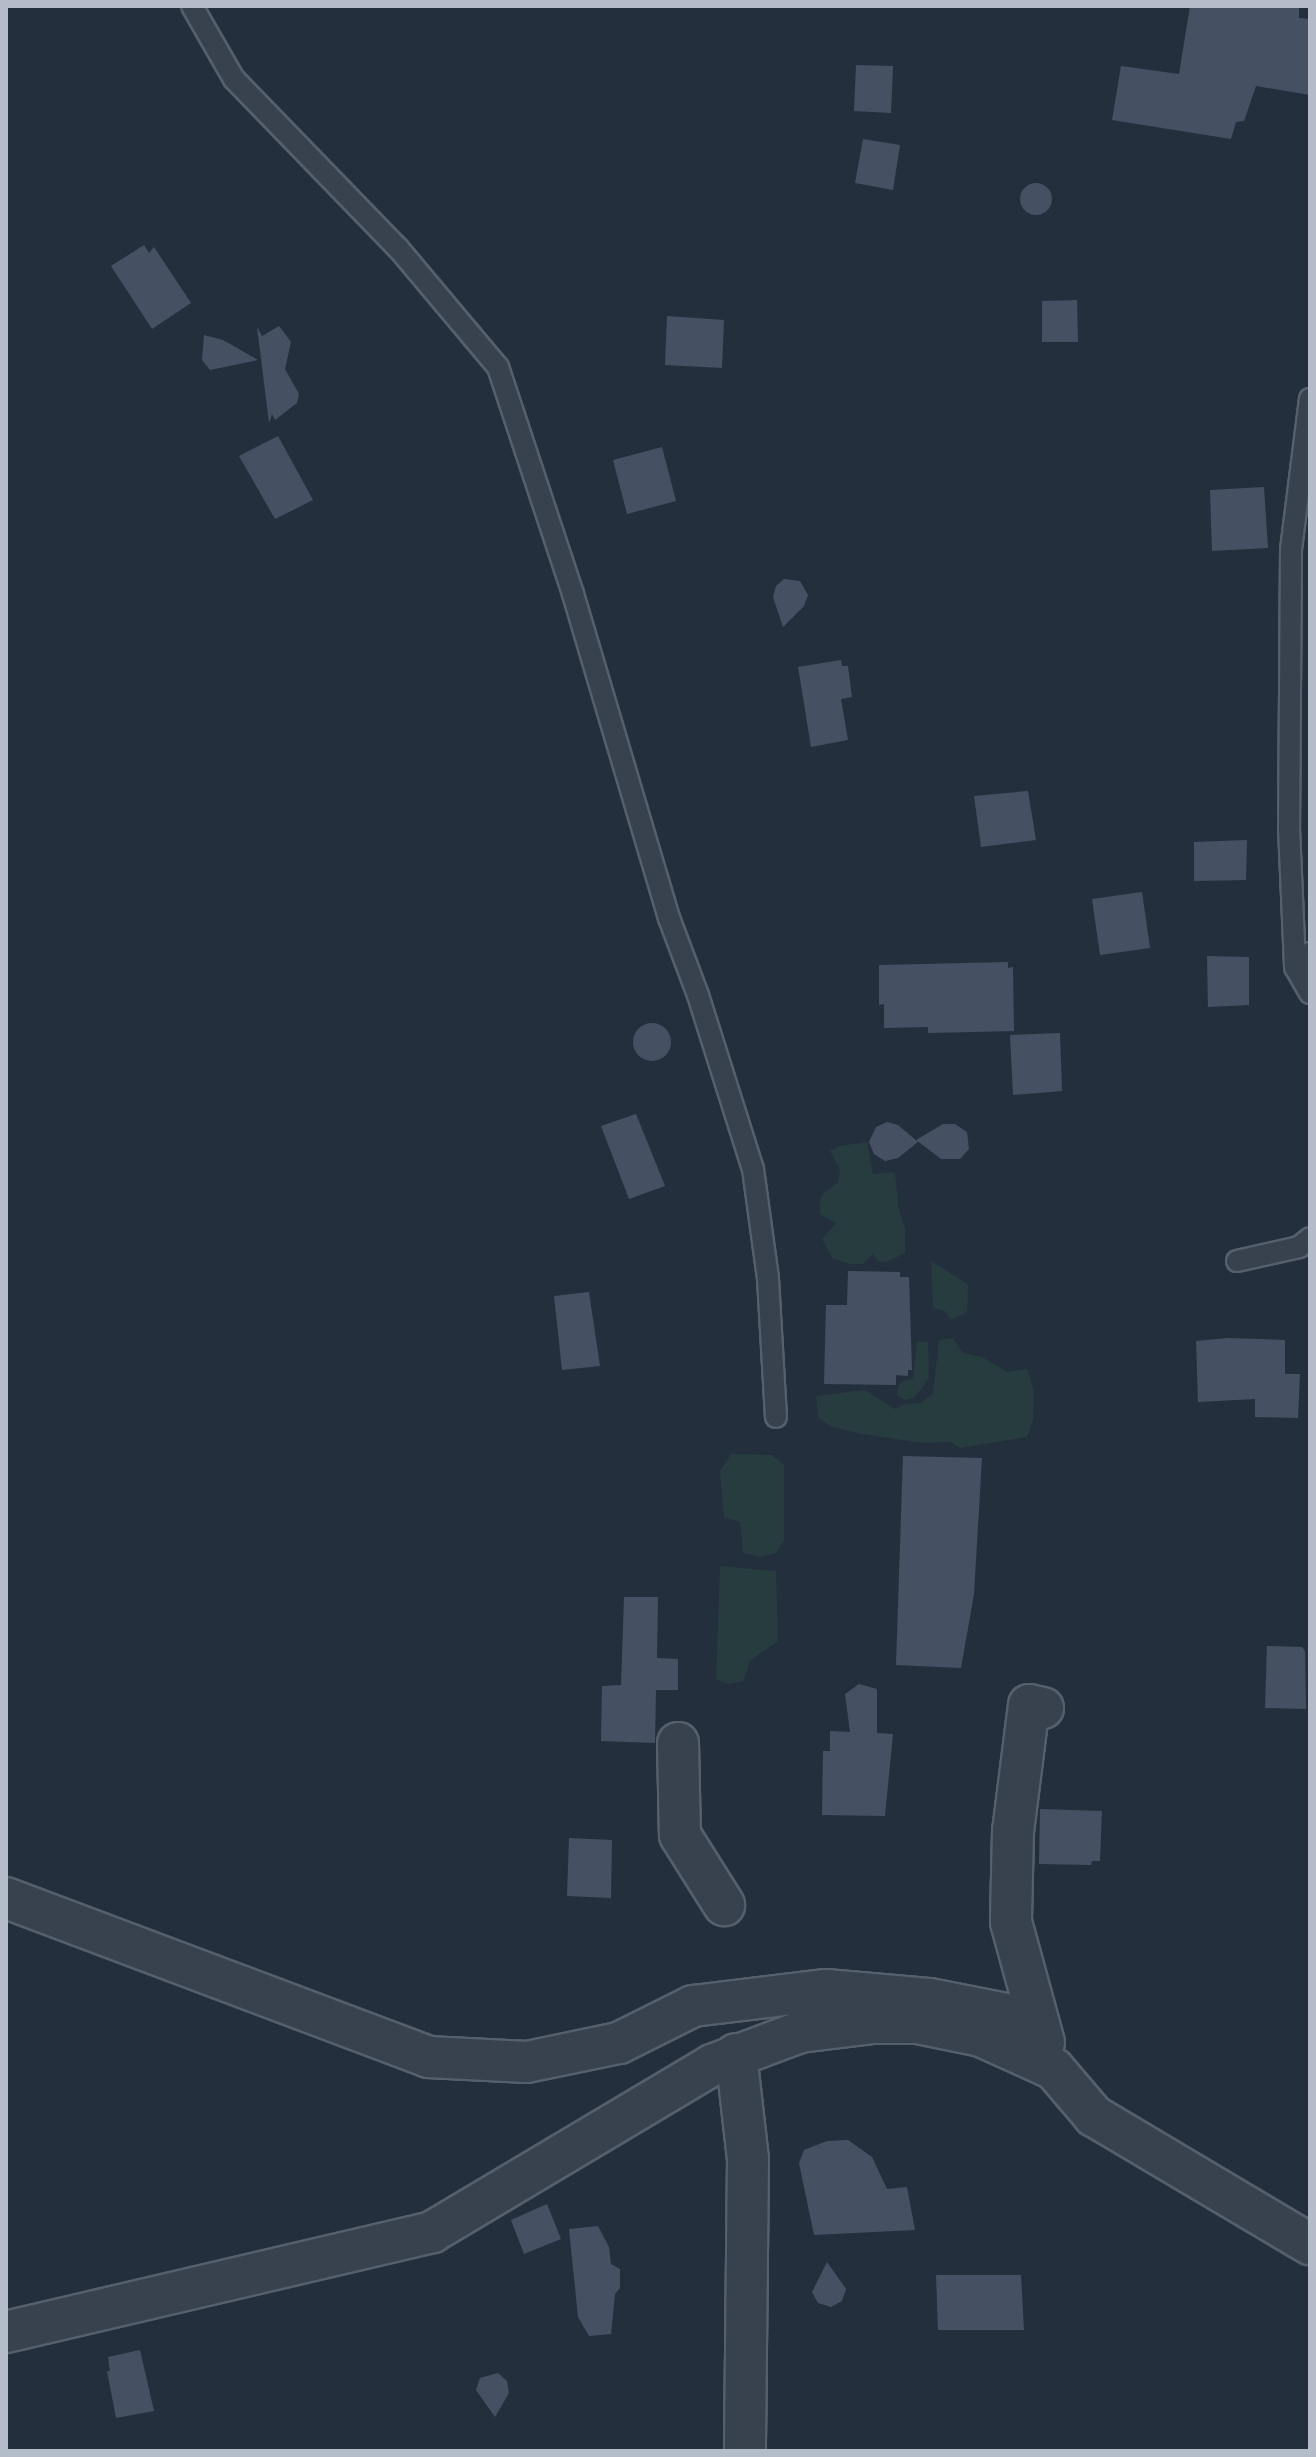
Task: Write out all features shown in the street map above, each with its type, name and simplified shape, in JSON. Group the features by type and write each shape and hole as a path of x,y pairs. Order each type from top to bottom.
{"street":[{"path":"1043,1708 1029,1705 1013,1831 1011,1922 1036,2020 1054,2069 1094,2116 1310,2244"},
{"path":"678,1743 680,1835 724,1905"},
{"path":"6,1898 428,2057 527,2062 619,2043 693,2006 826,1990 929,1999 1036,2020"},
{"path":"6,2332 432,2232 736,2054 800,2032 873,2023 917,2023 981,2036 1054,2069"},
{"path":"736,2054 748,2159 745,2451"}],"lane":[{"path":"192,6 234,79 398,248 498,367 573,594 669,918 698,995 753,1169 768,1279 776,1417"},
{"path":"1310,399 1291,550 1289,828 1302,960 1310,993"},
{"path":"1237,1261 1299,1247 1310,1238"}],"green space":[{"path":"867,1142 873,1174 895,1172 899,1211 905,1228 905,1253 887,1262 878,1261 873,1254 863,1264 849,1264 832,1258 822,1239 836,1223 820,1214 820,1202 823,1194 838,1182 840,1170 830,1151 839,1146"},
{"path":"931,1261 968,1284 967,1312 951,1320 945,1311 933,1308"},
{"path":"953,1338 963,1353 982,1357 1007,1372 1027,1369 1034,1390 1033,1420 1027,1437 960,1448 951,1442 922,1443 862,1434 830,1426 818,1417 816,1396 865,1390 895,1409 905,1404 921,1403 933,1393 939,1340"},
{"path":"917,1341 928,1342 929,1378 914,1398 905,1400 897,1396 898,1387 901,1382 913,1378"},
{"path":"731,1454 772,1455 784,1465 784,1541 776,1553 761,1557 743,1553 740,1522 724,1517 720,1471"},
{"path":"720,1566 776,1571 778,1641 750,1661 743,1681 728,1684 716,1679"}],"building":[{"path":"1190,6 1299,6 1299,18 1310,19 1310,95 1256,86 1244,121 1236,122 1231,139 1112,120 1121,66 1179,74"},
{"path":"856,65 893,66 891,113 854,111"},
{"path":"863,139 900,145 893,190 855,183"},
{"path":"1036,183 1047,188 1052,199 1047,210 1036,215 1025,210 1020,199 1025,188"},
{"path":"144,245 149,253 154,247 191,303 152,329 111,266"},
{"path":"1077,300 1078,342 1042,342 1042,301"},
{"path":"667,316 724,320 722,368 665,365"},
{"path":"279,326 291,342 285,369 299,394 297,403 275,420 272,414 269,423 257,327 262,336"},
{"path":"204,335 223,340 258,360 210,370 202,360"},
{"path":"278,436 313,500 275,519 239,456"},
{"path":"662,447 676,501 627,514 613,460"},
{"path":"1264,487 1268,548 1212,551 1210,490"},
{"path":"784,579 800,581 808,595 804,606 783,627 773,597 776,586"},
{"path":"841,660 842,666 848,666 852,697 841,699 848,740 811,747 798,667"},
{"path":"1028,791 1036,840 981,847 974,796"},
{"path":"1247,840 1246,880 1194,881 1194,842"},
{"path":"1142,892 1150,948 1100,955 1092,899"},
{"path":"1207,956 1249,957 1249,1005 1208,1007"},
{"path":"1008,962 1008,968 1013,967 1014,1031 928,1033 928,1027 884,1028 884,1004 879,1005 879,965"},
{"path":"652,1023 666,1028 671,1042 666,1056 652,1061 638,1056 633,1042 638,1028"},
{"path":"1060,1033 1062,1091 1013,1095 1010,1035"},
{"path":"636,1114 665,1186 629,1199 601,1126"},
{"path":"887,1122 898,1125 918,1142 898,1158 885,1161 874,1154 869,1142 876,1127"},
{"path":"943,1124 955,1124 967,1132 969,1149 960,1159 941,1159 916,1140"},
{"path":"848,1271 900,1272 900,1277 909,1277 912,1370 908,1370 908,1376 896,1375 896,1385 824,1384 826,1305 847,1305"},
{"path":"589,1292 600,1366 562,1370 554,1296"},
{"path":"1228,1338 1285,1340 1285,1374 1300,1374 1298,1418 1255,1417 1255,1399 1198,1402 1196,1341"},
{"path":"903,1456 982,1458 974,1594 961,1668 896,1665"},
{"path":"624,1597 658,1597 657,1658 678,1659 678,1690 656,1690 655,1743 601,1741 602,1686 621,1685"},
{"path":"1267,1646 1302,1647 1305,1651 1306,1709 1265,1708"},
{"path":"859,1684 877,1689 877,1733 893,1734 885,1816 822,1815 823,1751 830,1751 830,1731 850,1732 845,1694"},
{"path":"1040,1809 1102,1811 1100,1861 1092,1861 1091,1865 1039,1864"},
{"path":"569,1838 612,1840 611,1898 567,1896"},
{"path":"848,2140 872,2157 887,2189 907,2187 915,2230 814,2235 799,2163 804,2150 827,2141"},
{"path":"547,2204 561,2239 524,2254 511,2220"},
{"path":"598,2226 609,2247 611,2264 620,2269 620,2288 615,2294 611,2334 589,2336 578,2317 569,2229"},
{"path":"827,2262 846,2289 842,2301 831,2307 818,2303 812,2292"},
{"path":"936,2275 1021,2275 1024,2330 938,2330"},
{"path":"140,2350 154,2411 116,2418 107,2371 110,2371 108,2357"},
{"path":"498,2373 507,2381 509,2393 495,2417 476,2390 480,2378"}]}
